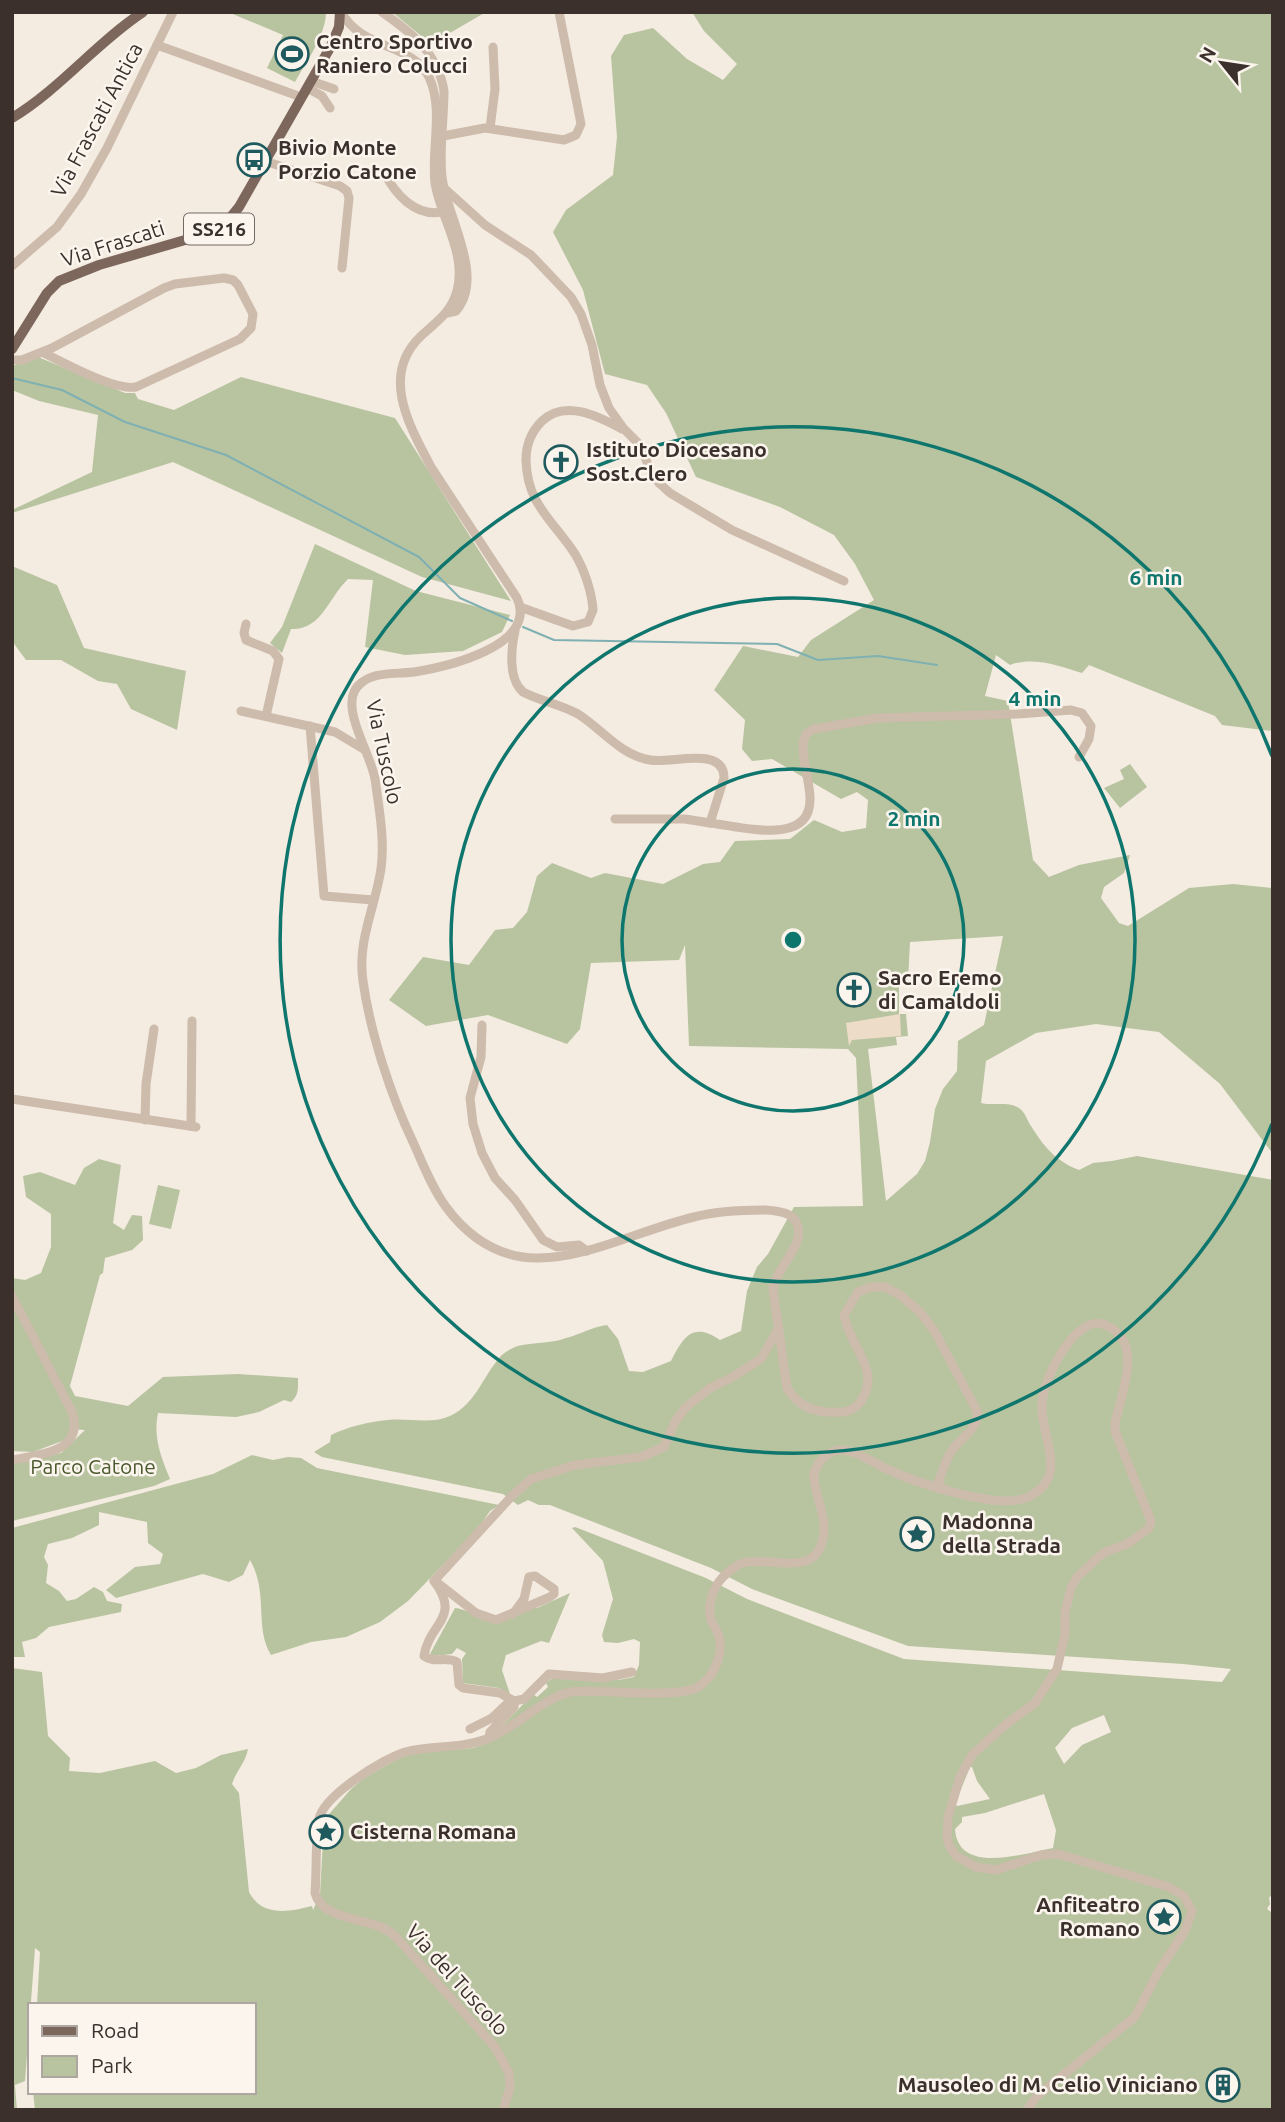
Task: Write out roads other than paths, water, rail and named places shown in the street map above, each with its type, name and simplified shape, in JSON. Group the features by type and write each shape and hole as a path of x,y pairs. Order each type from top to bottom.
{"main road":[{"path":"12,118 36,102 143,12"},
{"name":"Via Frascati","path":"12,349 45,296 59,281 94,267 208,234 223,226 234,213 331,46 340,27 341,12"}],"street":[{"name":"Via Frascati Antica","path":"12,266 57,227 78,199 107,148 173,12"},
{"path":"341,12 354,30 406,56 428,76 435,107 435,178 442,212 454,240 459,265 457,290 447,313 407,352 400,373 399,391 431,467 517,598 520,607 512,648 516,685 523,692 574,712 619,746 640,757 659,761 710,759 719,763 724,770 724,778 710,822"},
{"path":"382,12 417,38 436,63 444,91 441,167 444,188 464,252 467,272 460,306 452,313 447,313"},
{"path":"443,136 475,128 564,139 578,134 581,124 559,12"},
{"path":"331,46 350,41 372,41"},
{"path":"157,45 306,89 322,96 330,108"},
{"path":"490,128 495,89 493,47"},
{"path":"306,89 334,89"},
{"path":"265,161 340,186 347,191 349,198 342,268"},
{"path":"384,172 393,188 405,200 426,213 442,212"},
{"path":"444,188 485,225 531,255 571,296 592,345 610,411 641,446 654,477 670,493 732,530 844,581"},
{"path":"12,360 22,360 42,352 175,284 224,278 233,280 239,285 253,314 251,328 240,339 127,389 42,352"},
{"path":"520,607 575,626 588,622 593,610 582,567 547,519 531,490 526,455 534,431 550,415 563,409 592,416 624,429"},
{"path":"246,624 246,640 273,652 279,659 266,716"},
{"name":"Via Tuscolo","path":"516,627 500,643 462,660 413,672 380,674 362,682 354,692 352,706 374,775 382,842 382,867 361,957 366,998 395,1100 442,1202 474,1235 495,1248 519,1257 536,1259 587,1251 706,1214 771,1210 789,1214 797,1222 799,1236 795,1248 774,1281 777,1330"},
{"path":"615,819 685,819 786,830 800,823 808,811 810,797 803,759 803,738 809,731 878,718 1018,714 1071,709 1082,713 1091,726 1088,743 1079,757"},
{"path":"241,711 343,735 367,751"},
{"path":"310,726 324,896 373,900"},
{"path":"12,1099 193,1126 192,1021"},
{"path":"482,1025 481,1057 470,1098 474,1128 484,1158 495,1178 515,1200 543,1240 557,1247 579,1245 587,1251"},
{"path":"145,1120 146,1084 154,1029"},
{"path":"777,1330 785,1380 797,1401 819,1411 848,1412 858,1405 869,1381 866,1363 847,1330 844,1315 858,1293 871,1287 885,1287 900,1295 920,1312 936,1332 977,1411 976,1424 955,1446 939,1475 928,1484"},
{"path":"12,1296 72,1412 75,1426 69,1440 57,1450 12,1460"},
{"name":"Via del Tuscolo","path":"503,2110 510,2088 509,2073 495,2047 397,1938 382,1927 331,1912 317,1899 315,1893 320,1816 328,1802 379,1764 405,1752 466,1745 489,1738 518,1723 558,1696 568,1693 677,1692 700,1686 712,1672 719,1653 720,1642 710,1609 720,1580 743,1563 802,1562 816,1553 821,1545 824,1530 823,1509 814,1473 821,1460 831,1452 849,1452 893,1472 944,1490 1009,1502 1029,1497 1044,1485 1049,1476 1052,1455 1045,1434 1042,1407 1051,1375 1071,1340 1089,1324 1102,1324 1120,1334 1127,1349 1128,1365 1115,1431 1151,1521 1149,1528 1129,1544 1103,1553 1077,1577 1071,1588 1065,1612 1065,1634 1057,1669 1035,1703 988,1739 967,1763 948,1817 947,1838 957,1856 966,1863 986,1870 1014,1865 1041,1855 1058,1854 1169,1887 1184,1896 1190,1905 1191,1916 1181,1939 1159,1969 1135,2017 1036,2097 1027,2110"},
{"path":"434,1581 531,1479 575,1465 638,1458 664,1447 675,1422 686,1407 710,1388 761,1359 777,1330"},
{"path":"944,1490 939,1483 946,1463"},
{"path":"946,1463 944,1480 961,1493"},
{"path":"434,1581 450,1591 460,1603 486,1618 496,1620 513,1614 550,1597 554,1594 554,1589 535,1576 529,1577 524,1599 513,1614"},
{"path":"434,1581 445,1597 445,1609 424,1656 431,1660 451,1659 457,1662 459,1685 463,1688 500,1693 513,1700 524,1699 549,1675 603,1678 632,1672"},
{"path":"489,1738 489,1732 514,1707 513,1700"},
{"path":"470,1728 492,1718 513,1700"}],"waterway":[{"path":"12,378 62,390 125,422 226,455 419,557 460,598 512,621"},
{"path":"523,627 554,640 777,644 818,660 878,656 937,665"}],"place":[{"name":"Centro Sportivo Raniero Colucci","path":"292,54"},
{"name":"Bivio Monte Porzio Catone","path":"254,160"},
{"name":"Istituto Diocesano Sost.Clero","path":"561,462"},
{"name":"Sacro Eremo di Camaldoli","path":"854,990"},
{"name":"Madonna della Strada","path":"917,1534"},
{"name":"Cisterna Romana","path":"326,1832"},
{"name":"Anfiteatro Romano","path":"1164,1917"},
{"name":"Mausoleo di M. Celio Viniciano","path":"1223,2085"}],"park label":[{"name":"Parco Catone","path":"93,1467"}]}
